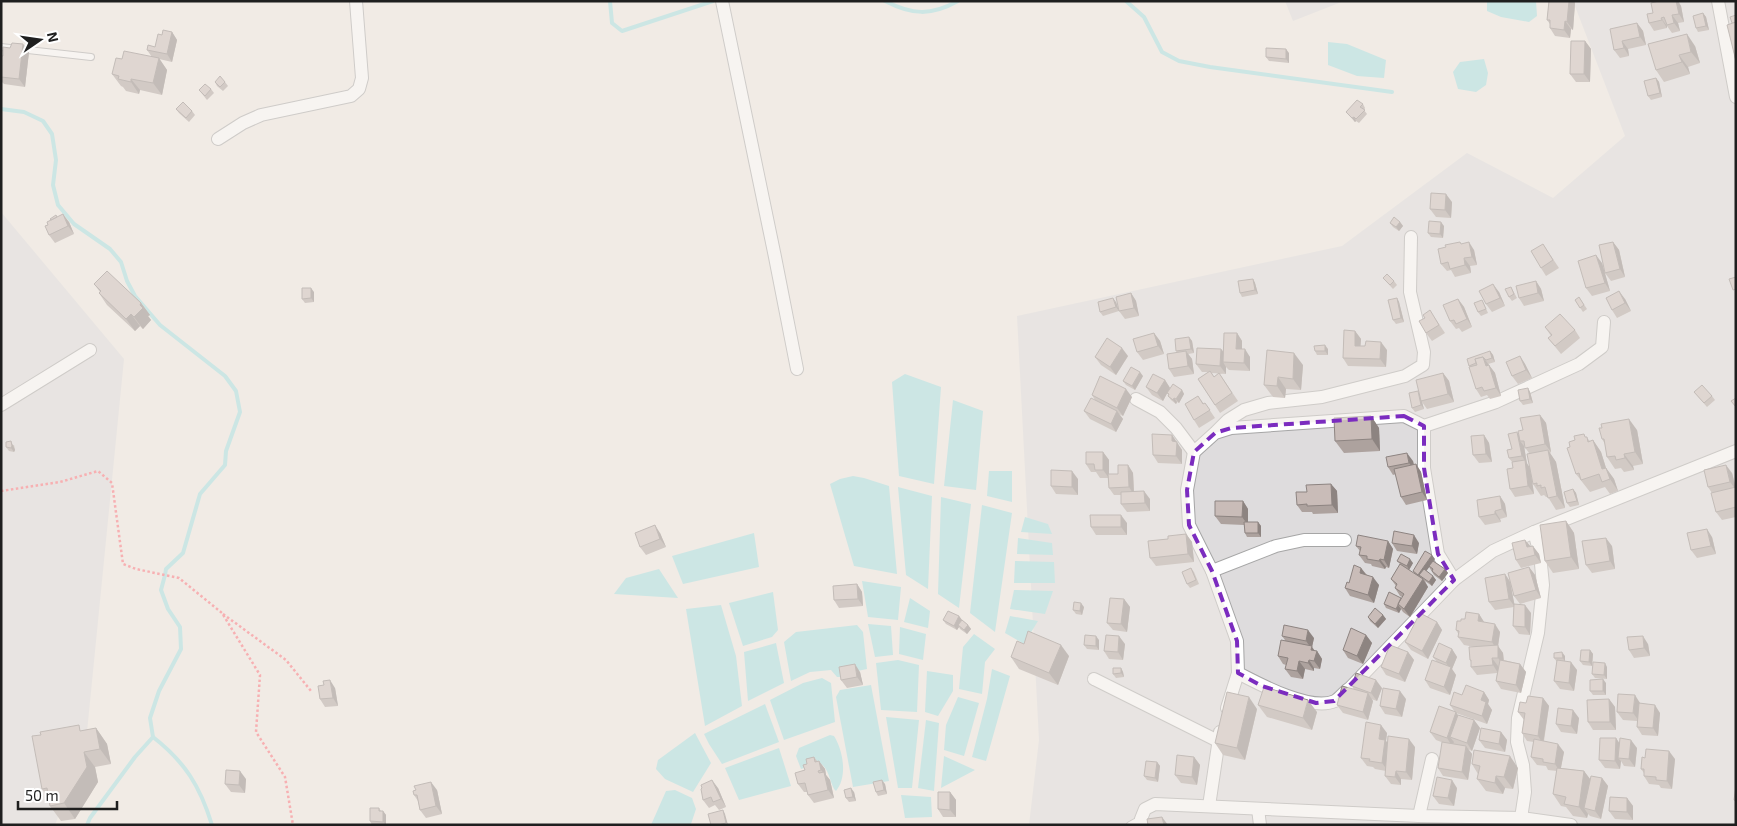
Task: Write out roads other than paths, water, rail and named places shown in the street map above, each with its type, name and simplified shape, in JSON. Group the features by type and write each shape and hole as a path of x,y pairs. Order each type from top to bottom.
{"street":[{"path":"218,139 243,123 262,115 351,96 359,89 362,78 356,1"},
{"path":"1718,1 1736,98"},
{"path":"722,4 776,257 797,369"},
{"path":"1209,806 1218,741 1238,673 1236,641 1212,571 1189,525 1187,490 1194,452 1228,420 1244,410 1268,403 1322,397 1405,376 1423,365 1424,352 1410,292 1411,237"},
{"path":"1215,433 1231,428 1404,416 1424,426 1496,402 1579,364 1602,347 1604,322"},
{"path":"1,404 90,350"},
{"path":"1136,399 1160,412 1176,428 1194,452"},
{"path":"1424,426 1424,468 1438,554 1454,580"},
{"path":"1238,673 1262,686 1290,697 1316,703 1334,701 1350,688 1454,580 1493,551 1534,532 1736,451"},
{"path":"1517,820 1525,792 1523,765 1517,742 1518,718 1538,633 1543,586 1540,554 1534,532"},
{"path":"1212,571 1276,546 1304,540 1345,540"},
{"path":"1094,679 1218,741"},
{"path":"1419,816 1432,759"},
{"path":"1142,822 1145,809 1155,804 1517,820 1571,825"},
{"path":"1258,809 1260,825"}],"lane":[{"path":"1,47 91,57"},
{"path":"1130,825 1142,822"}],"water":[{"path":"1487,1 1536,1 1537,16 1529,22 1501,17 1487,11"},
{"path":"1328,42 1347,44 1386,60 1384,78 1357,76 1328,65"},
{"path":"1484,59 1488,73 1486,85 1476,92 1458,89 1453,72 1460,62"},
{"path":"905,374 941,387 934,484 899,476 892,382"},
{"path":"953,400 983,411 976,490 944,486"},
{"path":"989,471 1012,471 1012,502 987,496"},
{"path":"853,476 889,486 897,574 854,566 830,484"},
{"path":"898,487 932,496 928,589 906,575"},
{"path":"941,497 971,504 959,608 938,594"},
{"path":"982,505 1012,513 995,632 970,613"},
{"path":"1025,517 1048,524 1052,534 1021,532"},
{"path":"754,533 759,567 683,584 672,556"},
{"path":"1018,538 1052,543 1053,555 1017,554"},
{"path":"1015,561 1054,562 1055,583 1014,583"},
{"path":"659,569 678,598 614,594 626,578"},
{"path":"862,581 901,587 898,620 868,617"},
{"path":"1014,590 1053,591 1045,614 1010,609"},
{"path":"773,592 778,630 772,637 743,646 729,603"},
{"path":"910,598 930,611 928,628 904,622"},
{"path":"721,605 736,656 742,706 705,726 686,609"},
{"path":"1010,616 1038,621 1024,644 1005,633"},
{"path":"868,624 891,626 893,655 875,657"},
{"path":"857,625 863,632 867,669 843,674 842,677 837,677 831,670 810,672 791,681 784,642 796,632"},
{"path":"900,627 926,634 923,660 899,654"},
{"path":"974,634 995,649 985,662 982,694 959,689 963,647"},
{"path":"776,643 784,683 748,701 744,652"},
{"path":"898,660 919,665 917,712 881,710 876,663"},
{"path":"992,669 1010,676 986,761 972,757 987,699"},
{"path":"927,671 953,675 953,691 938,716 925,712"},
{"path":"822,678 831,683 835,722 784,740 770,700 803,683"},
{"path":"871,685 889,781 853,787 836,697 840,690"},
{"path":"958,697 979,703 964,756 944,750 946,725"},
{"path":"765,704 779,742 722,764 704,734"},
{"path":"886,717 919,720 912,788 898,788"},
{"path":"926,720 939,723 934,791 918,788"},
{"path":"695,733 711,763 693,792 665,779 656,769 658,760"},
{"path":"830,735 834,736 837,742 843,764 842,778 836,791 823,765 820,763 801,769 796,756 799,748"},
{"path":"779,748 791,786 739,800 725,768"},
{"path":"944,756 975,770 941,788"},
{"path":"675,790 692,798 696,809 691,824 651,825 666,791"},
{"path":"901,795 931,797 932,817 905,818"}],"waterway":[{"path":"610,1 612,23 622,31 713,1"},
{"path":"885,1 904,9 921,12 939,9 958,1"},
{"path":"1126,1 1144,17 1162,52 1179,61 1392,92"},
{"path":"1,109 24,112 43,121 52,134 56,160 53,185 58,205 74,224 110,249 121,262 127,281 135,296 160,325 225,376 236,391 240,412 226,451 225,465 200,494 183,553 166,569 161,590 168,609 180,627 181,649 159,691 150,718 153,737 174,756 190,776 202,798 212,825"},
{"path":"87,825 90,818 135,757 153,737"}]}
